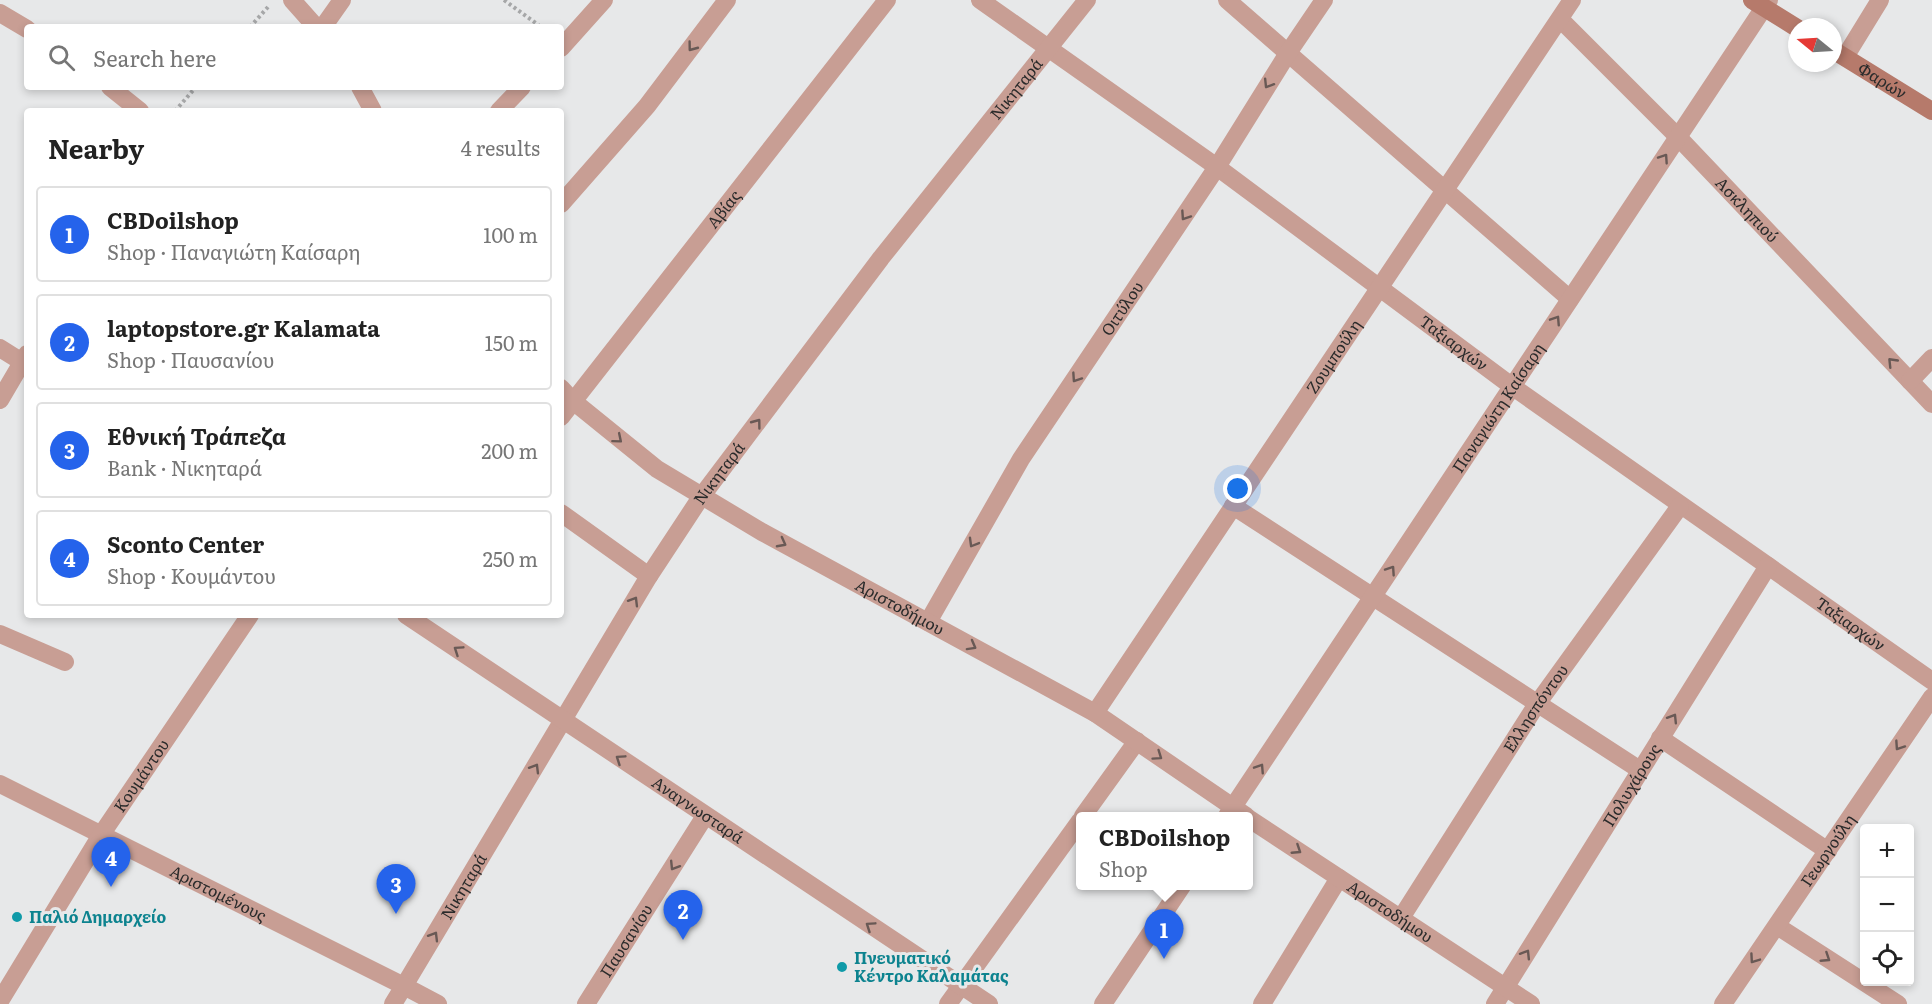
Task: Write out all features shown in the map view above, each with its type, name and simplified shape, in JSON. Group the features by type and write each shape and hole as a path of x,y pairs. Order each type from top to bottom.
{"main road":[{"path":"1762,3 1788,22"},
{"name":"Φαρών","path":"1842,56 1932,111"}],"street":[{"path":"292,0 313,24"},
{"path":"325,24 342,0"},
{"path":"564,45 603,0"},
{"path":"564,201 647,106 727,0"},
{"name":"Αβίας","path":"567,394 887,0"},
{"name":"Ταξιαρχών","path":"980,0 1217,167 1380,286 1512,387 1932,681"},
{"name":"Νικηταρά","path":"393,1004 649,576 701,497 875,267 1087,0"},
{"path":"1227,0 1570,299"},
{"name":"Οιτύλου","path":"928,622 1021,459 1217,167 1288,52 1324,0"},
{"name":"Ζουμπούλη","path":"1095,713 1572,0"},
{"path":"1842,50 1880,0"},
{"name":"Παναγιώτη Καίσαρη","path":"1240,812 1372,598 1678,137 1762,3"},
{"path":"0,14 24,27"},
{"name":"Ασκληπιού","path":"1560,19 1678,137 1932,404"},
{"path":"114,90 136,108"},
{"path":"362,90 372,108"},
{"path":"502,108 519,90"},
{"path":"0,348 24,360"},
{"path":"1910,381 1932,358"},
{"path":"0,400 24,362"},
{"name":"Αριστοδήμου","path":"567,394 637,455 701,497 1095,713 1234,812"},
{"path":"1233,506 1641,770"},
{"name":"Ελλησπόντου","path":"1401,918 1537,704 1680,506"},
{"path":"564,515 649,576"},
{"name":"Πολυχάρους","path":"1495,1004 1768,566"},
{"name":"Κουμάντου","path":"0,1001 101,835 248,618"},
{"name":"Αναγνωσταρά","path":"414,618 705,816 989,1004"},
{"path":"0,633 65,662"},
{"name":"Γεωργούλη","path":"1723,1004 1932,697"},
{"path":"1660,738 1828,851"},
{"path":"1086,812 1137,741"},
{"name":"Αριστομένους","path":"0,784 438,1004"},
{"name":"Παυσανίου","path":"586,1004 705,816"},
{"name":"Αριστοδήμου","path":"1253,824 1531,1004"},
{"path":"948,1004 1076,827"},
{"path":"1262,1004 1339,878"},
{"path":"1103,1004 1179,890"},
{"path":"1777,926 1898,1004"}],"path":[{"path":"253,24 274,0"},
{"path":"504,0 538,24"},
{"path":"178,108 193,90"}],"place":[{"name":"Sconto Center","path":"111,887"},
{"name":"Εθνική Τράπεζα","path":"396,914"},
{"name":"Παλιό Δημαρχείο","path":"17,917"},
{"name":"laptopstore.gr Kalamata","path":"683,940"},
{"name":"CBDoilshop","path":"1164,959"},
{"name":"Πνευματικό Κέντρο Καλαμάτας","path":"842,967"}]}
